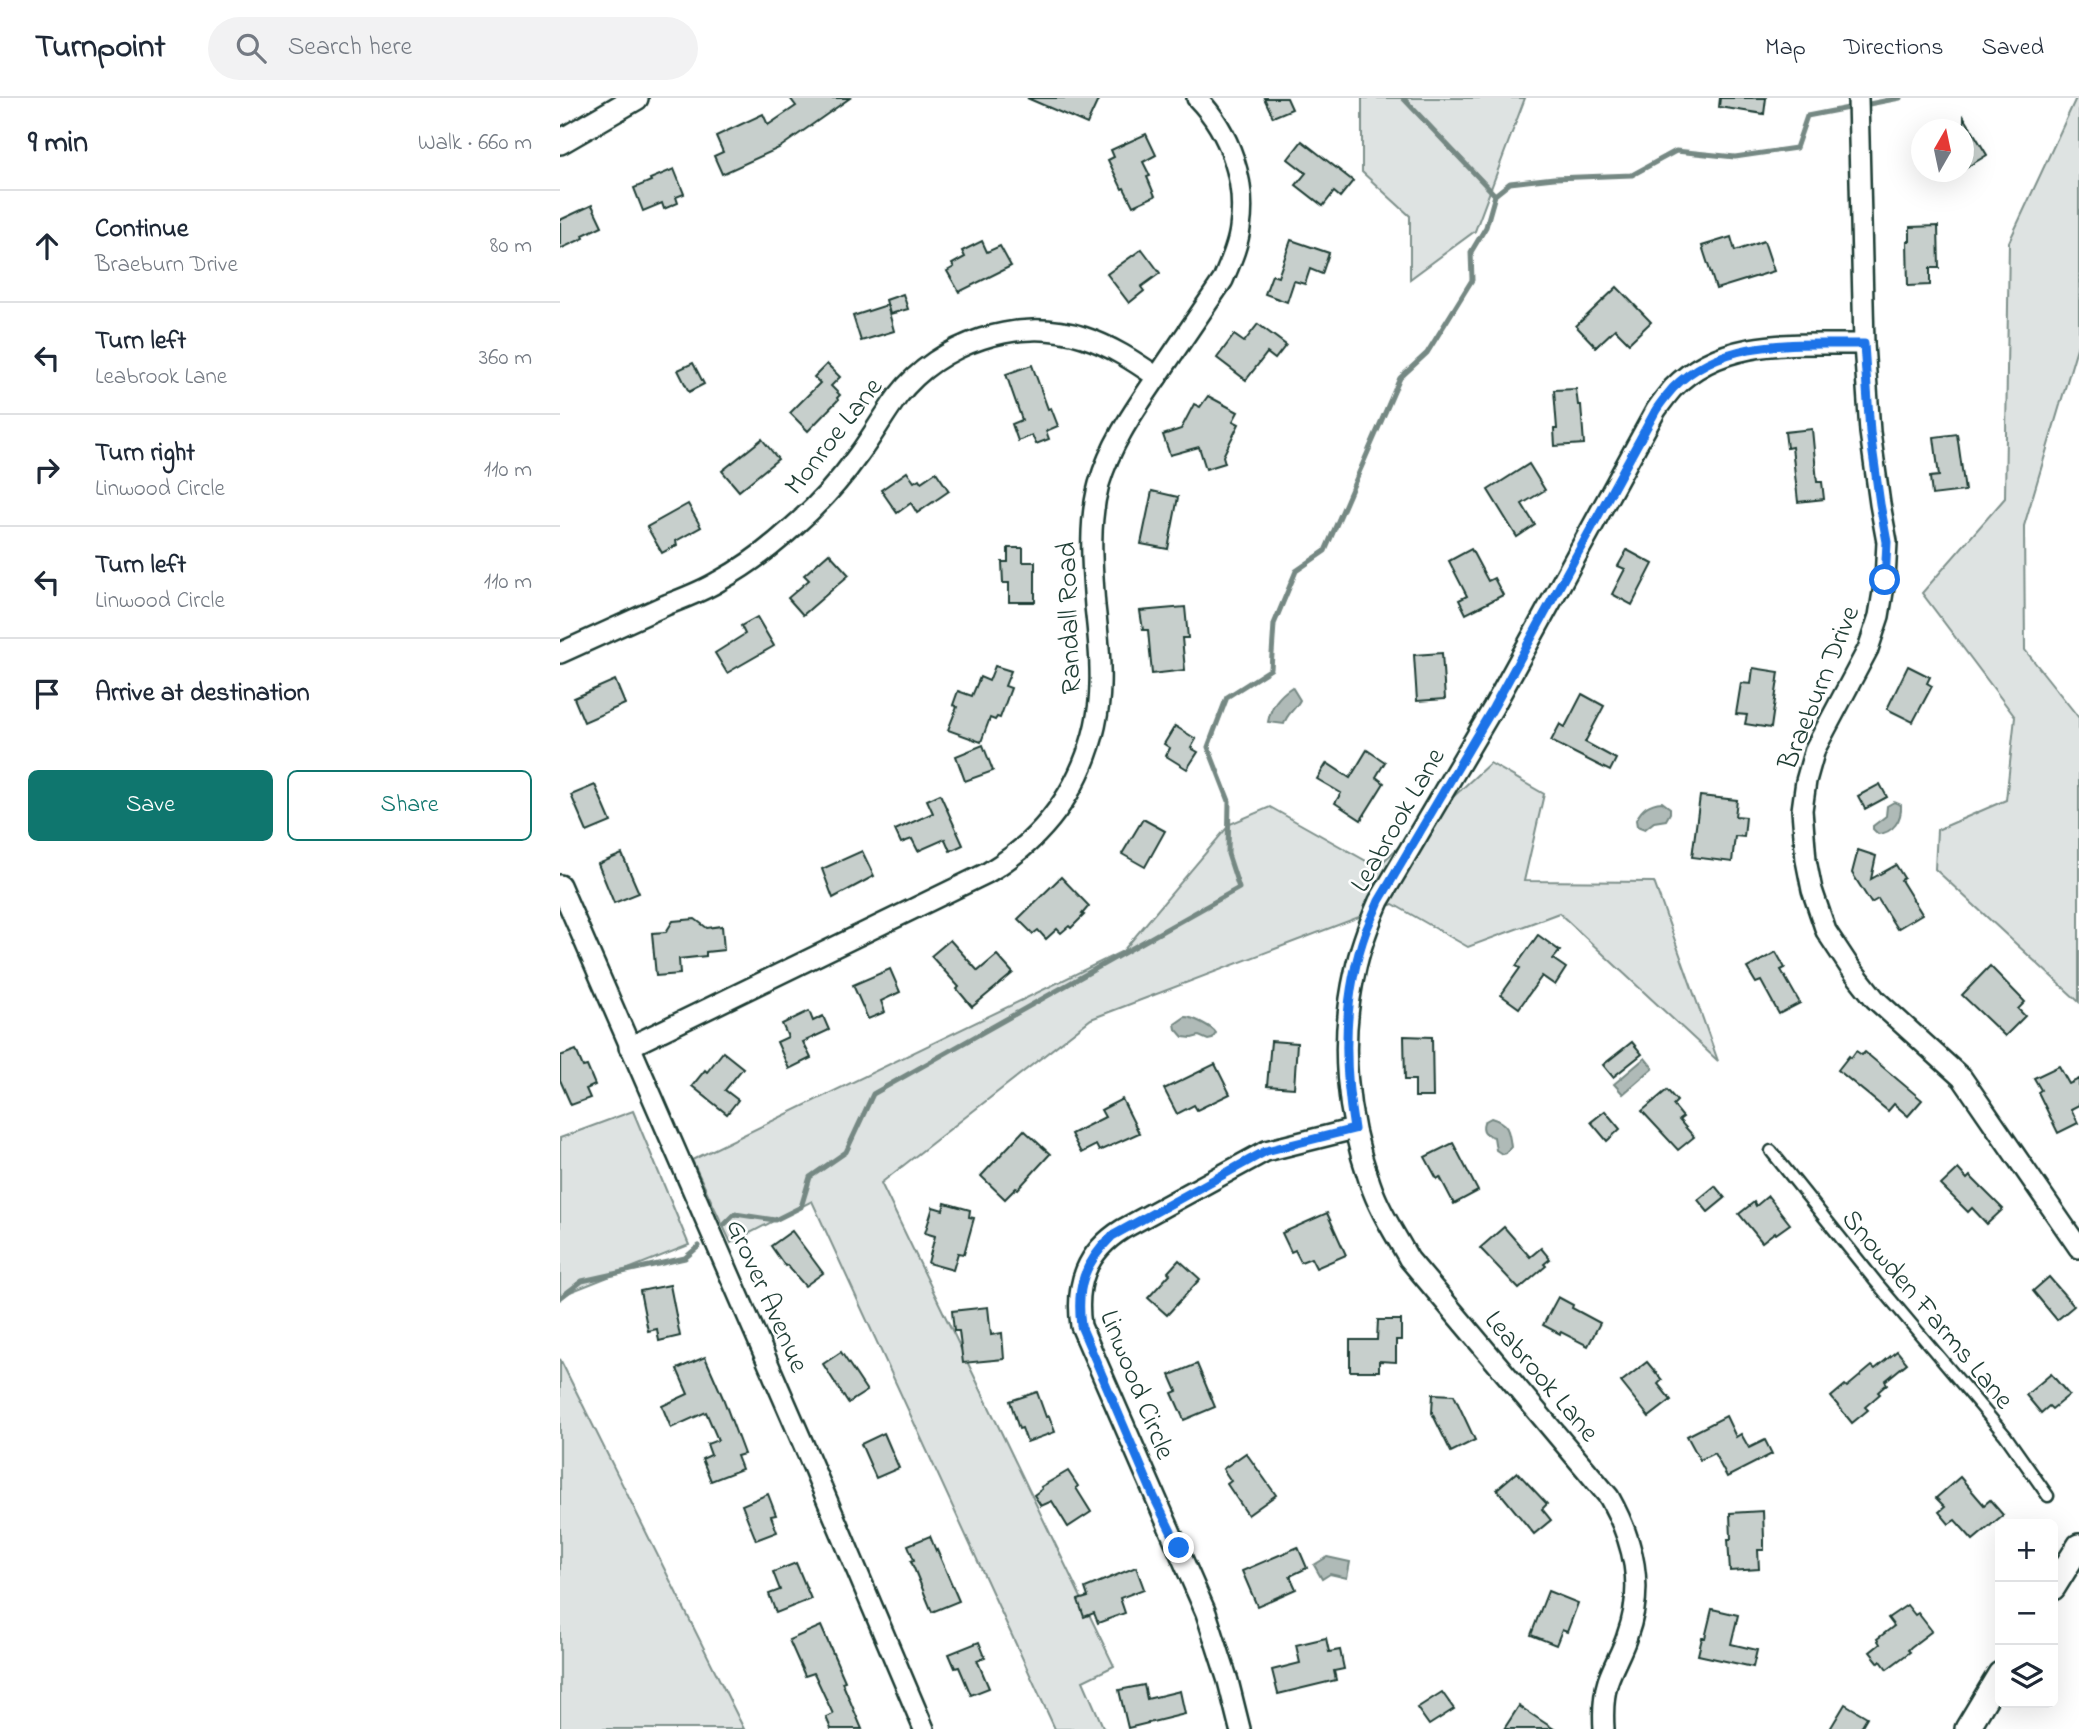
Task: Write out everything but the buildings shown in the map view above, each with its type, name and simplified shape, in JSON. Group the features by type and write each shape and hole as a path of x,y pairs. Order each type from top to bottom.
{"street":[{"path":"560,142 636,98"},
{"name":"Randall Road","path":"629,1047 987,873 1013,856 1037,835 1074,785 1088,752 1096,722 1100,687 1091,550 1099,485 1111,450 1127,421 1223,280 1234,255 1240,229 1242,204 1230,146 1217,122 1197,98"},
{"name":"Braeburn Drive","path":"1858,98 1864,344 1870,432 1887,542 1885,580 1879,615 1868,649 1815,749 1806,781 1802,810 1806,860 1812,890 1826,931 1849,966 1875,999 1962,1078 2079,1248"},
{"name":"Monroe Lane","path":"560,653 718,582 753,559 791,529 826,495 858,456 898,396 919,373 944,355 968,343 1024,330 1061,332 1081,336 1112,348 1157,377"},
{"name":"Leabrook Lane","path":"1604,1729 1603,1704 1608,1681 1628,1636 1635,1606 1632,1547 1623,1521 1609,1497 1409,1259 1386,1219 1370,1184 1354,1129 1347,1061 1348,1011 1358,959 1379,901 1493,708 1656,410 1673,388 1692,372 1716,358 1739,350 1764,346 1864,344"},
{"name":"Grover Avenue","path":"560,885 924,1729"},
{"name":"Linwood Circle","path":"1240,1729 1206,1613 1081,1326 1078,1305 1080,1286 1097,1251 1123,1229 1266,1151 1354,1129"},
{"path":"2057,1582 2079,1546"},
{"path":"1967,1729 1995,1682"}],"lane":[{"name":"Snowden Farms Lane","path":"1771,1151 1875,1282 2005,1434 2048,1496"}],"shaded area":[{"path":"1362,98 1525,98 1475,231 1410,279 1410,216 1362,172"},
{"path":"2076,98 2079,98 2079,341 2024,526 2025,650 2079,718 2079,1002 1935,869 1937,830 2006,800 2015,717 1922,593 2005,498 2009,242"},
{"path":"1292,687 1300,700 1284,724 1268,722 1276,702"},
{"path":"1490,763 1544,794 1524,881 1654,882 1718,1061 1559,913 1468,947 1393,904 1091,1019 881,1183 1114,1666 1083,1681 1104,1729 1055,1729 812,1201 731,1243 692,1160 1123,951 1230,824 1270,807 1377,867"},
{"path":"1662,802 1670,808 1666,820 1654,822 1645,829 1637,826 1636,820 1643,809"},
{"path":"1894,802 1901,805 1898,821 1888,831 1878,834 1873,826 1886,816 1887,806"},
{"path":"1185,1017 1202,1023 1216,1033 1208,1040 1199,1036 1183,1037 1175,1024"},
{"path":"1645,1058 1653,1068 1623,1094 1614,1084"},
{"path":"633,1111 689,1245 560,1296 560,1138"},
{"path":"1491,1118 1501,1122 1508,1132 1511,1147 1506,1153 1502,1154 1496,1150 1494,1137 1484,1130 1484,1122"},
{"path":"560,1359 744,1729 560,1729"},
{"path":"1327,1557 1350,1562 1347,1578 1330,1574 1322,1579 1314,1565"}],"waterway":[{"path":"1403,98 1495,195"},
{"path":"724,1225 735,1214 775,1220 801,1207 810,1177 846,1152 873,1094 1239,888 1228,854 1229,801 1208,747 1227,697 1271,669 1274,624 1296,571 1325,551 1400,378 1427,353 1472,280 1471,252 1486,227 1495,195 1510,183 1554,178 1632,175 1676,151 1735,157 1796,148 1807,116 1900,98"},
{"path":"560,1298 582,1281 685,1258 699,1246"}],"route":[{"path":"1179,1548 1154,1497 1081,1326 1078,1305 1080,1286 1086,1269 1097,1251 1112,1236 1266,1151 1354,1129 1346,1050 1348,1011 1354,972 1379,901 1493,708 1656,410 1673,388 1692,372 1716,358 1739,350 1764,346 1864,344 1870,432 1887,542 1885,580"}]}
